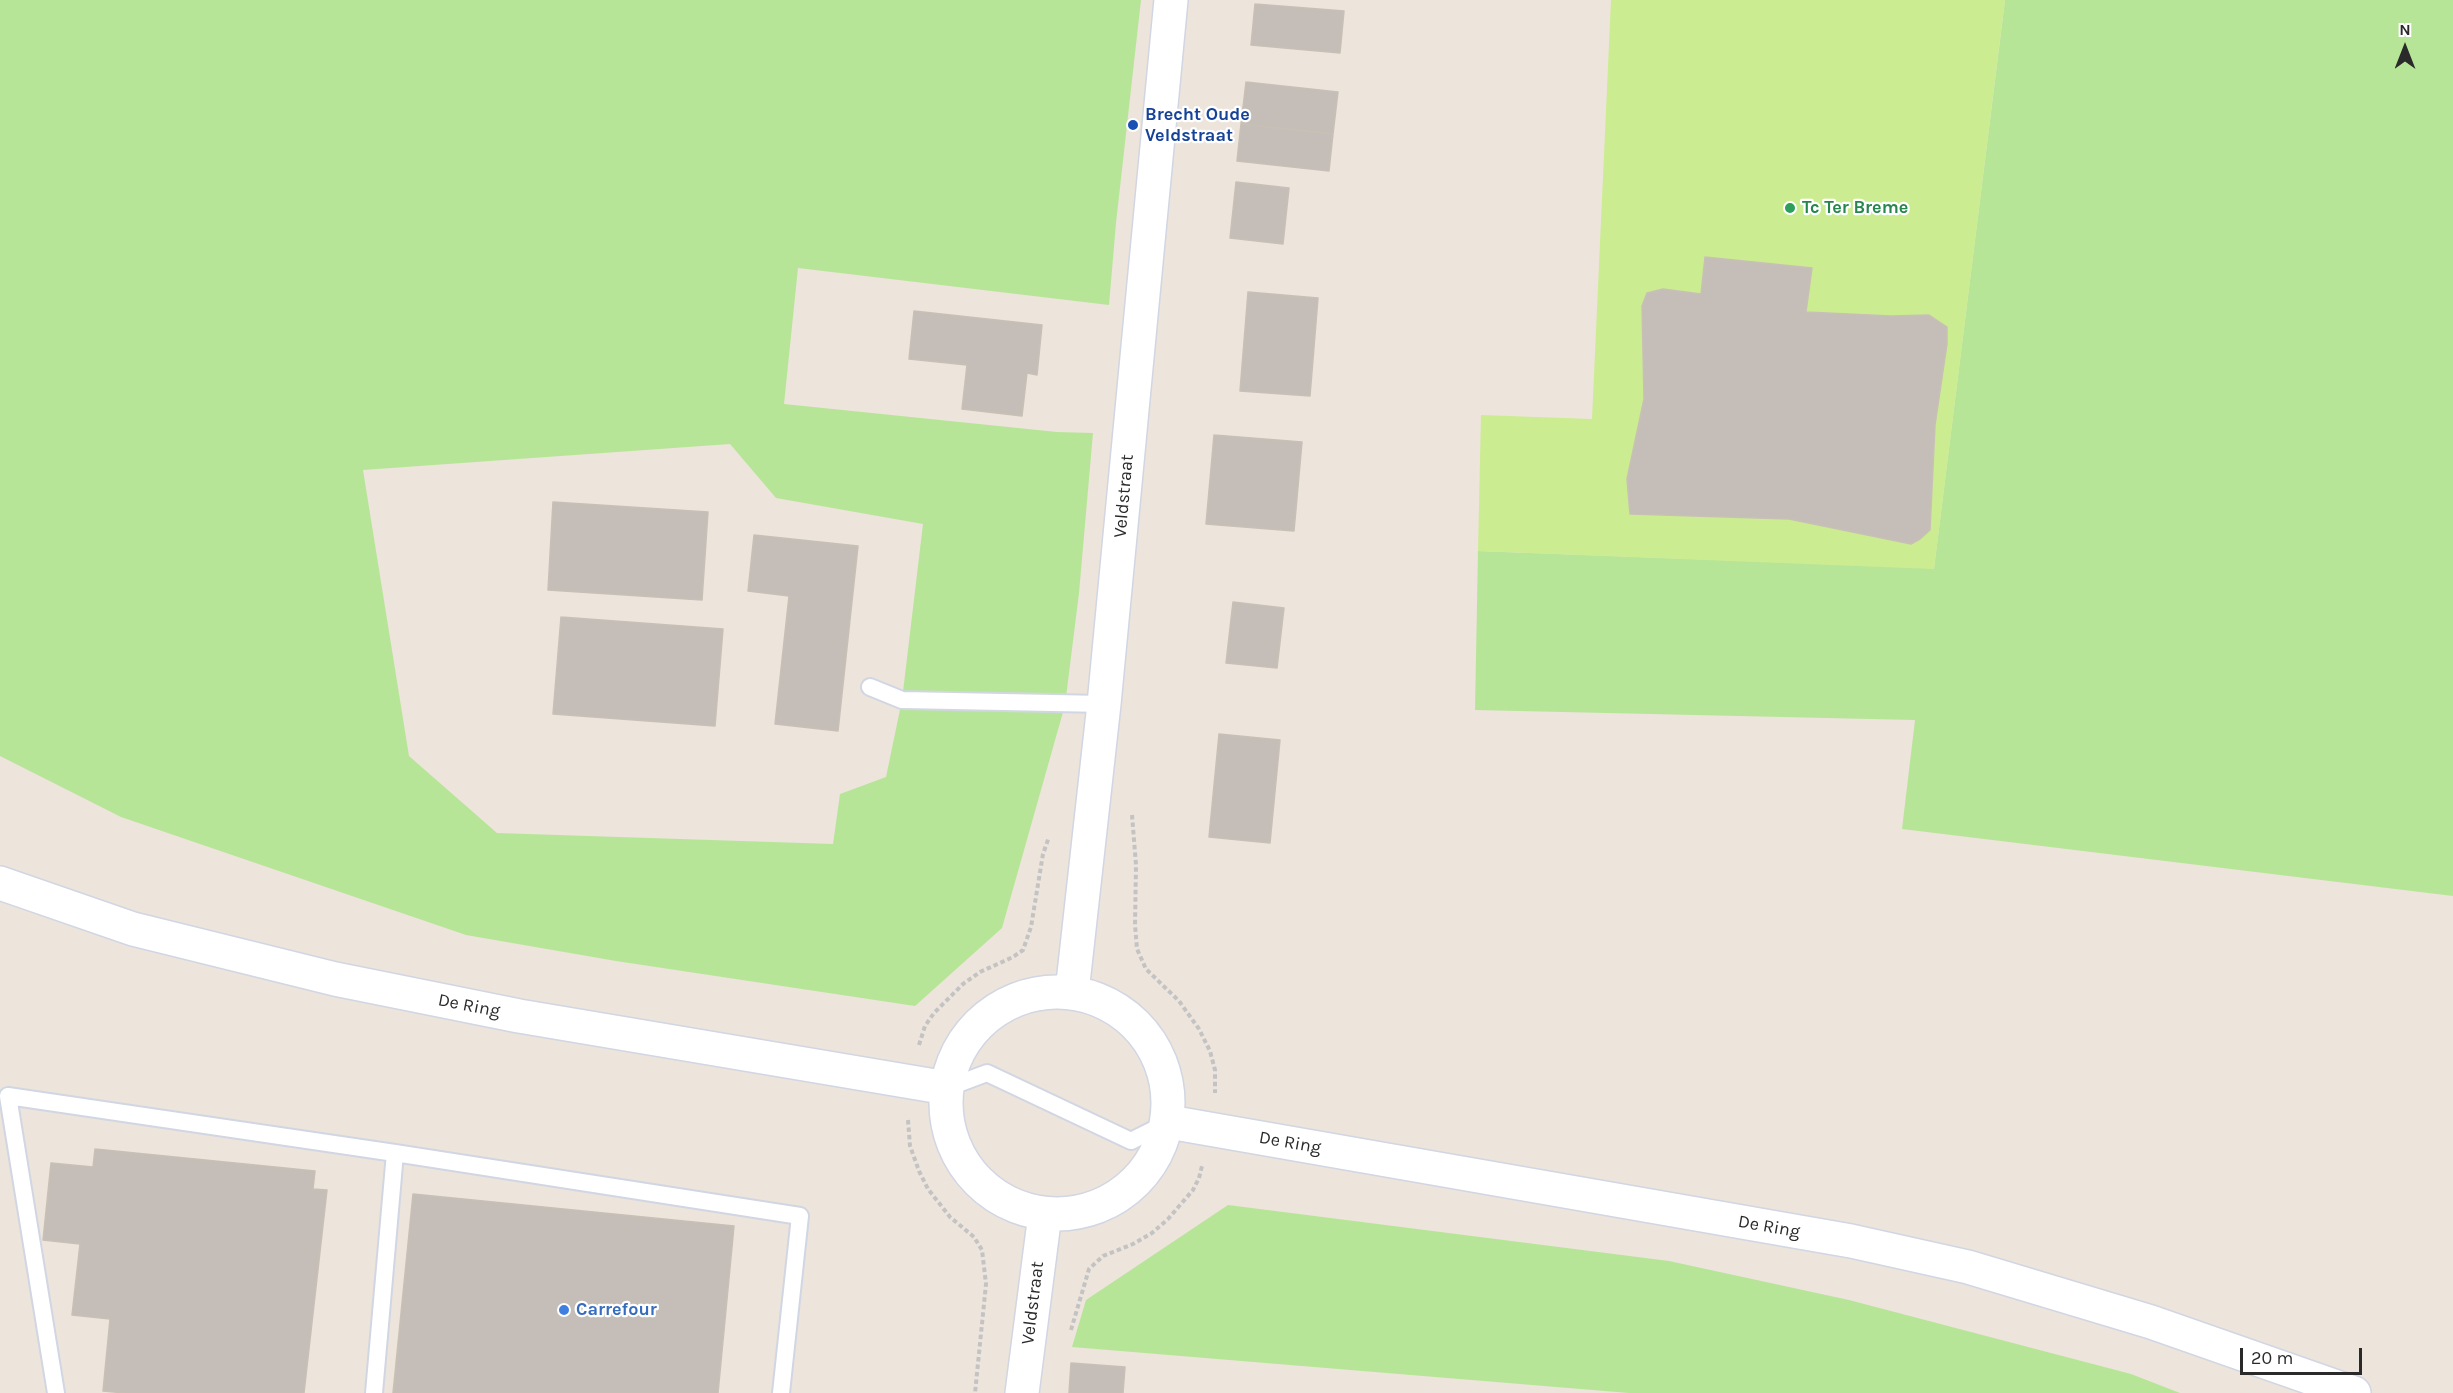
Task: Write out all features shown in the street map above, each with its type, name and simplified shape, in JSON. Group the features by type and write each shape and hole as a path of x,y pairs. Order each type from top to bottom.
{"main road":[{"name":"Veldstraat","path":"1072,992 1104,704 1172,0"},
{"name":"De Ring","path":"0,883 133,929 335,979 519,1016 947,1088"},
{"path":"1072,992 1102,1001 1131,1020 1153,1047 1166,1079 1168,1122 1160,1147 1141,1177 1114,1199 1082,1212 1045,1214 1013,1205 983,1187 962,1160 948,1128 947,1088 955,1059 973,1030 1000,1007 1033,995 1072,992"},
{"name":"De Ring","path":"1168,1122 1851,1241 1968,1267 2151,1322 2354,1393"},
{"name":"Veldstraat","path":"1022,1393 1045,1214"}],"lane":[{"path":"870,687 902,700 1104,704"},
{"path":"947,1088 987,1073 1131,1141 1168,1122"},
{"path":"56,1393 8,1096 800,1216 781,1393"},
{"path":"374,1393 395,1153"}],"path":[{"path":"1070,1332 1084,1280 1094,1262 1152,1233 1168,1219 1193,1190 1199,1178 1216,1088 1210,1051 1199,1029 1179,1001 1146,969 1137,949 1136,865 1132,810"}],"green space":[{"path":"0,0 1141,0 1109,305 798,268 784,404 1057,432 1093,433 1079,593 1065,705 1002,928 915,1006 616,961 466,935 121,817 0,756","holes":["730,444 776,498 923,524 902,700 886,777 840,794 833,844 497,833 409,756 363,470"]},
{"name":"Tc Ter Breme","path":"1611,0 2005,0 1934,569 1478,551 1481,415 1592,419"},
{"path":"2005,0 2453,0 2453,896 1902,829 1915,720 1475,710 1478,551 1934,568"},
{"path":"1228,1205 1669,1261 1849,1300 2131,1374 2180,1393 1629,1393 1072,1347 1086,1300"}],"building":[{"path":"1255,4 1344,11 1340,53 1251,45"},
{"path":"1246,82 1338,92 1333,134 1241,124"},
{"path":"1241,124 1333,134 1329,171 1237,161"},
{"path":"1236,182 1289,188 1283,244 1230,238"},
{"path":"1705,257 1812,268 1806,312 1891,316 1929,315 1947,327 1947,344 1935,425 1930,530 1920,539 1911,544 1789,519 1630,514 1627,479 1644,399 1642,306 1647,293 1663,289 1701,294"},
{"path":"1248,292 1318,298 1310,396 1240,391"},
{"path":"914,311 1042,325 1037,375 1027,373 1022,416 962,409 967,365 909,359"},
{"path":"1214,435 1302,442 1294,531 1206,524"},
{"path":"553,502 708,512 702,600 548,590"},
{"path":"754,535 858,546 838,731 775,724 789,596 748,591"},
{"path":"1233,602 1284,608 1277,668 1226,663"},
{"path":"561,617 723,629 715,726 553,714"},
{"path":"1219,734 1280,740 1270,843 1209,837"},
{"path":"95,1149 315,1171 313,1189 327,1190 304,1393 103,1391 110,1319 72,1315 80,1244 43,1240 51,1163 93,1167"},
{"name":"Carrefour","path":"413,1194 734,1226 718,1393 393,1393"},
{"path":"1071,1363 1125,1367 1123,1393 1069,1393"}],"place":[{"name":"Brecht Oude Veldstraat","path":"1133,125"},
{"name":"Tc Ter Breme","path":"1790,208"},
{"name":"Carrefour","path":"564,1310"}]}
